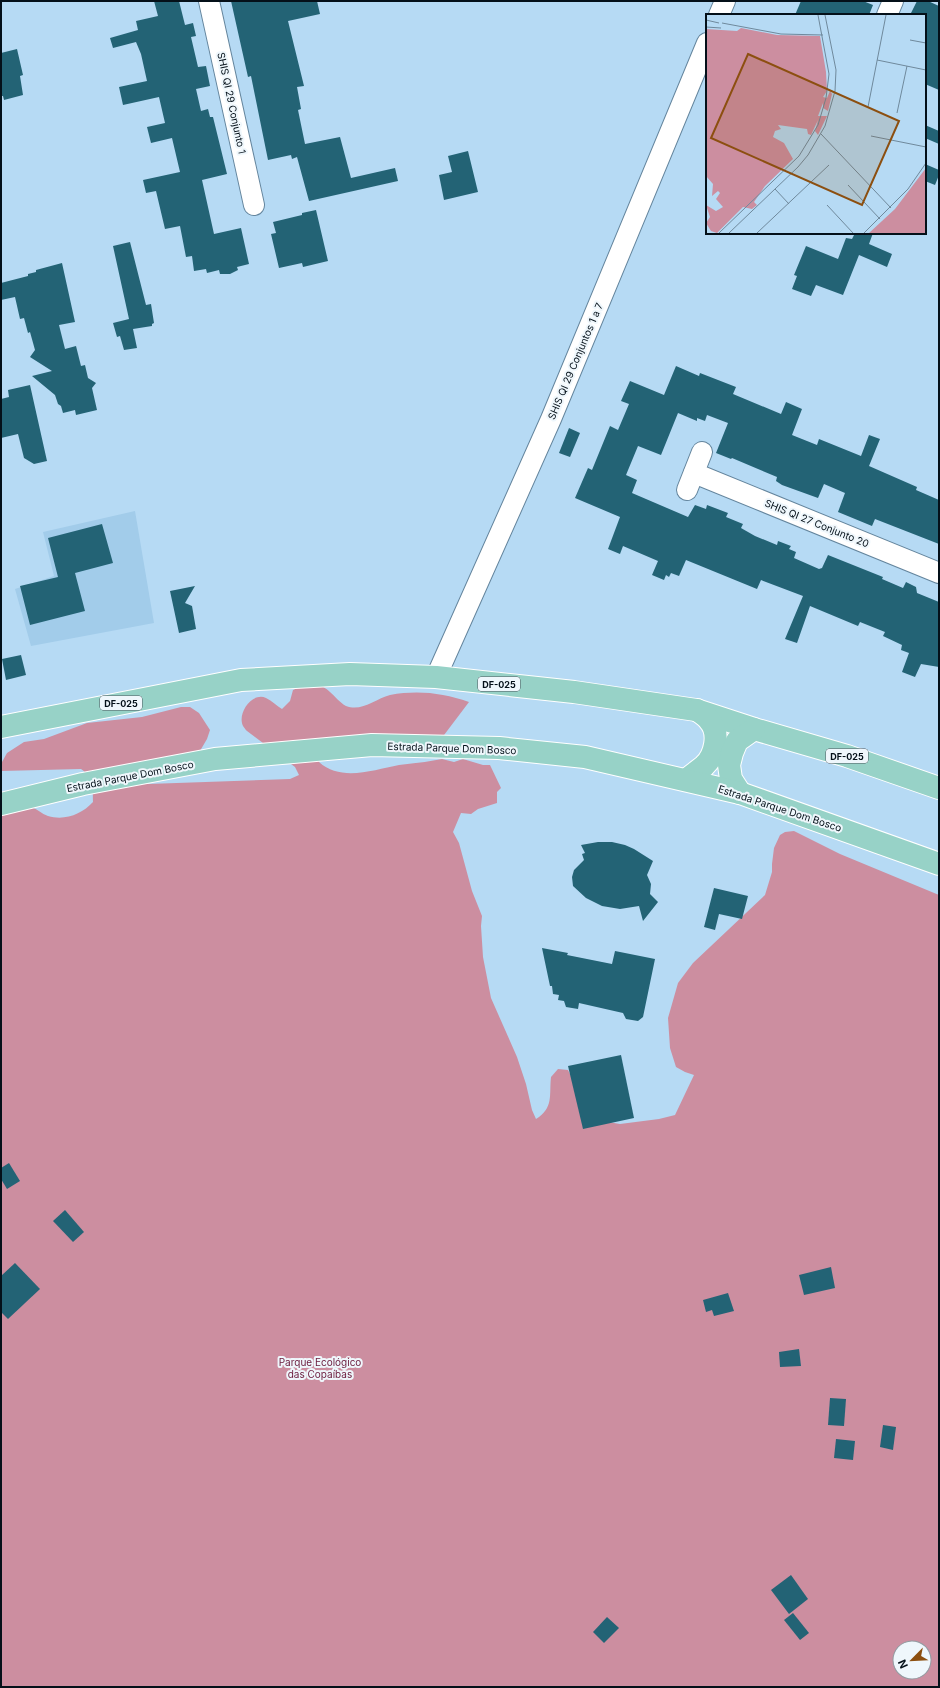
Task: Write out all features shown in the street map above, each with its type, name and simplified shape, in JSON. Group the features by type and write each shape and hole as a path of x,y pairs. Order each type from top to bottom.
{"main road":[{"name":"DF-025","path":"1,727 241,680 350,674 436,677 574,692 696,710 754,729 847,756 939,788"},
{"path":"686,780 704,766 711,758 715,740 713,726 696,710"},
{"path":"740,793 730,779 729,765 737,741 754,729"},
{"name":"Estrada Parque Dom Bosco","path":"1,804 83,784 215,759 372,746 499,748 577,757 740,793 939,864"}],"street":[{"name":"SHIS QI 29 Conjunto 1","path":"209,1 254,205"},
{"path":"719,14 724,1"},
{"path":"887,14 893,1"},
{"name":"SHIS QI 29 Conjuntos 1 a 7","path":"436,677 551,419 706,45"},
{"name":"SHIS QI 27 Conjunto 20","path":"702,452 691,481 939,572"}],"shaded area":[{"path":"135,511 154,623 31,646 15,589 54,576 43,532"}],"green space":[{"name":"Parque Ecológico das Copaíbas","path":"317,683 344,705 352,707 363,706 384,697 400,693 430,693 450,696 469,702 438,743 321,753 319,762 337,772 347,773 368,772 399,765 442,759 454,762 463,759 483,765 490,765 501,788 497,792 497,803 478,809 471,814 461,813 453,832 459,843 472,891 482,916 481,926 483,957 491,998 517,1057 536,1119 542,1115 548,1106 550,1101 551,1077 558,1069 568,1070 584,1102 602,1121 620,1124 659,1119 675,1115 694,1075 676,1067 670,1048 668,1018 678,983 693,963 765,895 772,872 774,848 780,835 785,832 794,831 840,854 939,895 939,1687 1,1687 1,804 29,806 48,816 61,818 84,810 93,802 92,784 88,776 81,769 1,771 2,762 7,753 24,742 44,739 87,723 142,717 181,707 190,707 199,713 210,730 207,739 197,756 138,776 148,784 290,779 299,775 295,767 247,731 242,725 242,718 245,708 252,700 256,698 266,698 282,709 290,701 293,690 305,685"}],"building":[{"path":"154,1 179,1 185,25 193,23 196,36 191,37 198,67 206,66 210,86 196,89 201,111 208,109 210,117 213,117 227,174 202,180 214,234 241,228 249,264 237,267 238,270 230,274 220,274 219,270 207,273 206,269 194,271 192,256 186,257 180,226 165,229 156,191 146,193 143,180 180,172 172,138 151,143 147,127 165,123 159,97 123,105 119,87 147,81 141,54 136,42 113,48 110,38 138,30 136,21 158,16"},
{"path":"231,1 317,1 320,14 288,21 304,86 297,87 301,109 298,110 305,144 340,137 351,178 395,168 398,181 309,201 297,157 292,159 291,155 268,160 251,76 248,77"},
{"path":"801,1 863,1 873,5 869,14 795,14"},
{"path":"917,1 928,1 939,6 939,90 926,84 926,14 910,14"},
{"path":"17,49 23,75 20,76 23,95 4,100 3,96 1,96 1,53"},
{"path":"926,125 939,131 939,144 926,138"},
{"path":"468,151 478,192 444,200 439,175 452,172 448,156"},
{"path":"926,164 939,170 939,175 935,185 926,181"},
{"path":"316,210 328,261 303,267 302,263 279,268 271,234 276,233 273,222"},
{"path":"854,234 873,234 869,244 892,254 887,267 859,255 843,295 816,285 811,296 792,289 797,276 794,275 806,246 838,259 846,238 852,239"},
{"path":"130,242 146,305 151,304 154,323 152,326 133,329 137,348 124,350 120,336 117,337 113,323 129,319 113,246"},
{"path":"62,263 75,322 59,325 65,349 76,346 81,366 85,365 88,378 96,383 92,388 97,410 76,415 75,410 63,413 55,395 32,376 52,371 30,357 35,350 24,318 20,319 15,297 1,300 1,283 28,276 28,274 36,272 36,270"},
{"path":"676,366 699,376 700,373 736,387 733,394 781,414 786,402 802,409 792,435 817,445 819,439 861,456 869,435 880,439 869,466 917,487 916,490 939,500 939,544 875,519 872,526 838,512 845,493 824,484 818,498 782,485 776,481 777,477 732,458 731,459 716,453 728,423 707,415 705,421 697,418 697,421 678,413 661,455 638,446 626,475 637,480 632,493 688,517 695,505 706,509 707,505 728,513 726,517 743,524 741,528 755,536 777,545 778,541 791,546 789,549 796,552 794,558 819,569 822,568 828,555 883,577 882,579 903,588 906,582 916,587 917,593 939,602 939,667 921,664 915,677 902,672 909,653 901,650 902,645 883,636 885,632 860,622 858,626 810,606 797,643 785,639 803,596 761,580 757,589 686,560 679,576 671,573 669,577 666,575 664,580 652,575 658,561 623,546 620,554 608,549 620,517 575,498 588,468 592,470 610,426 618,430 629,404 621,401 630,381 664,395"},
{"path":"30,385 47,461 34,464 24,458 18,434 1,438 1,399 9,397 8,390"},
{"path":"569,428 580,433 570,457 559,453"},
{"path":"102,524 113,563 75,573 85,611 30,625 20,586 58,577 48,538"},
{"path":"195,586 185,603 192,606 196,629 179,633 170,591"},
{"path":"21,655 26,675 6,680 2,659"},
{"path":"598,842 612,842 625,845 653,861 647,875 651,884 650,894 658,902 643,921 639,906 620,909 602,906 586,898 573,886 572,877 574,870 584,860 582,854 585,853 581,845"},
{"path":"714,888 748,896 742,919 719,914 715,930 704,927"},
{"path":"542,948 568,953 567,955 612,964 615,951 655,959 643,1017 638,1021 626,1019 623,1013 579,1003 578,1009 566,1007 564,1001 558,1000 559,995 553,994"},
{"path":"621,1055 634,1118 583,1129 568,1066"},
{"path":"9,1163 20,1181 7,1189 1,1179 1,1168"},
{"path":"65,1210 84,1232 73,1242 53,1221"},
{"path":"15,1263 40,1289 8,1319 1,1312 1,1276"},
{"path":"831,1267 835,1288 804,1295 799,1275"},
{"path":"728,1293 734,1311 714,1316 712,1310 706,1312 703,1300"},
{"path":"799,1349 801,1366 780,1367 779,1352"},
{"path":"830,1398 846,1399 844,1426 828,1425"},
{"path":"883,1425 896,1427 893,1450 880,1447"},
{"path":"836,1439 855,1441 853,1460 834,1458"},
{"path":"791,1575 808,1599 789,1614 771,1590"},
{"path":"793,1613 809,1633 800,1640 784,1620"},
{"path":"607,1617 619,1628 604,1643 593,1632"}]}
